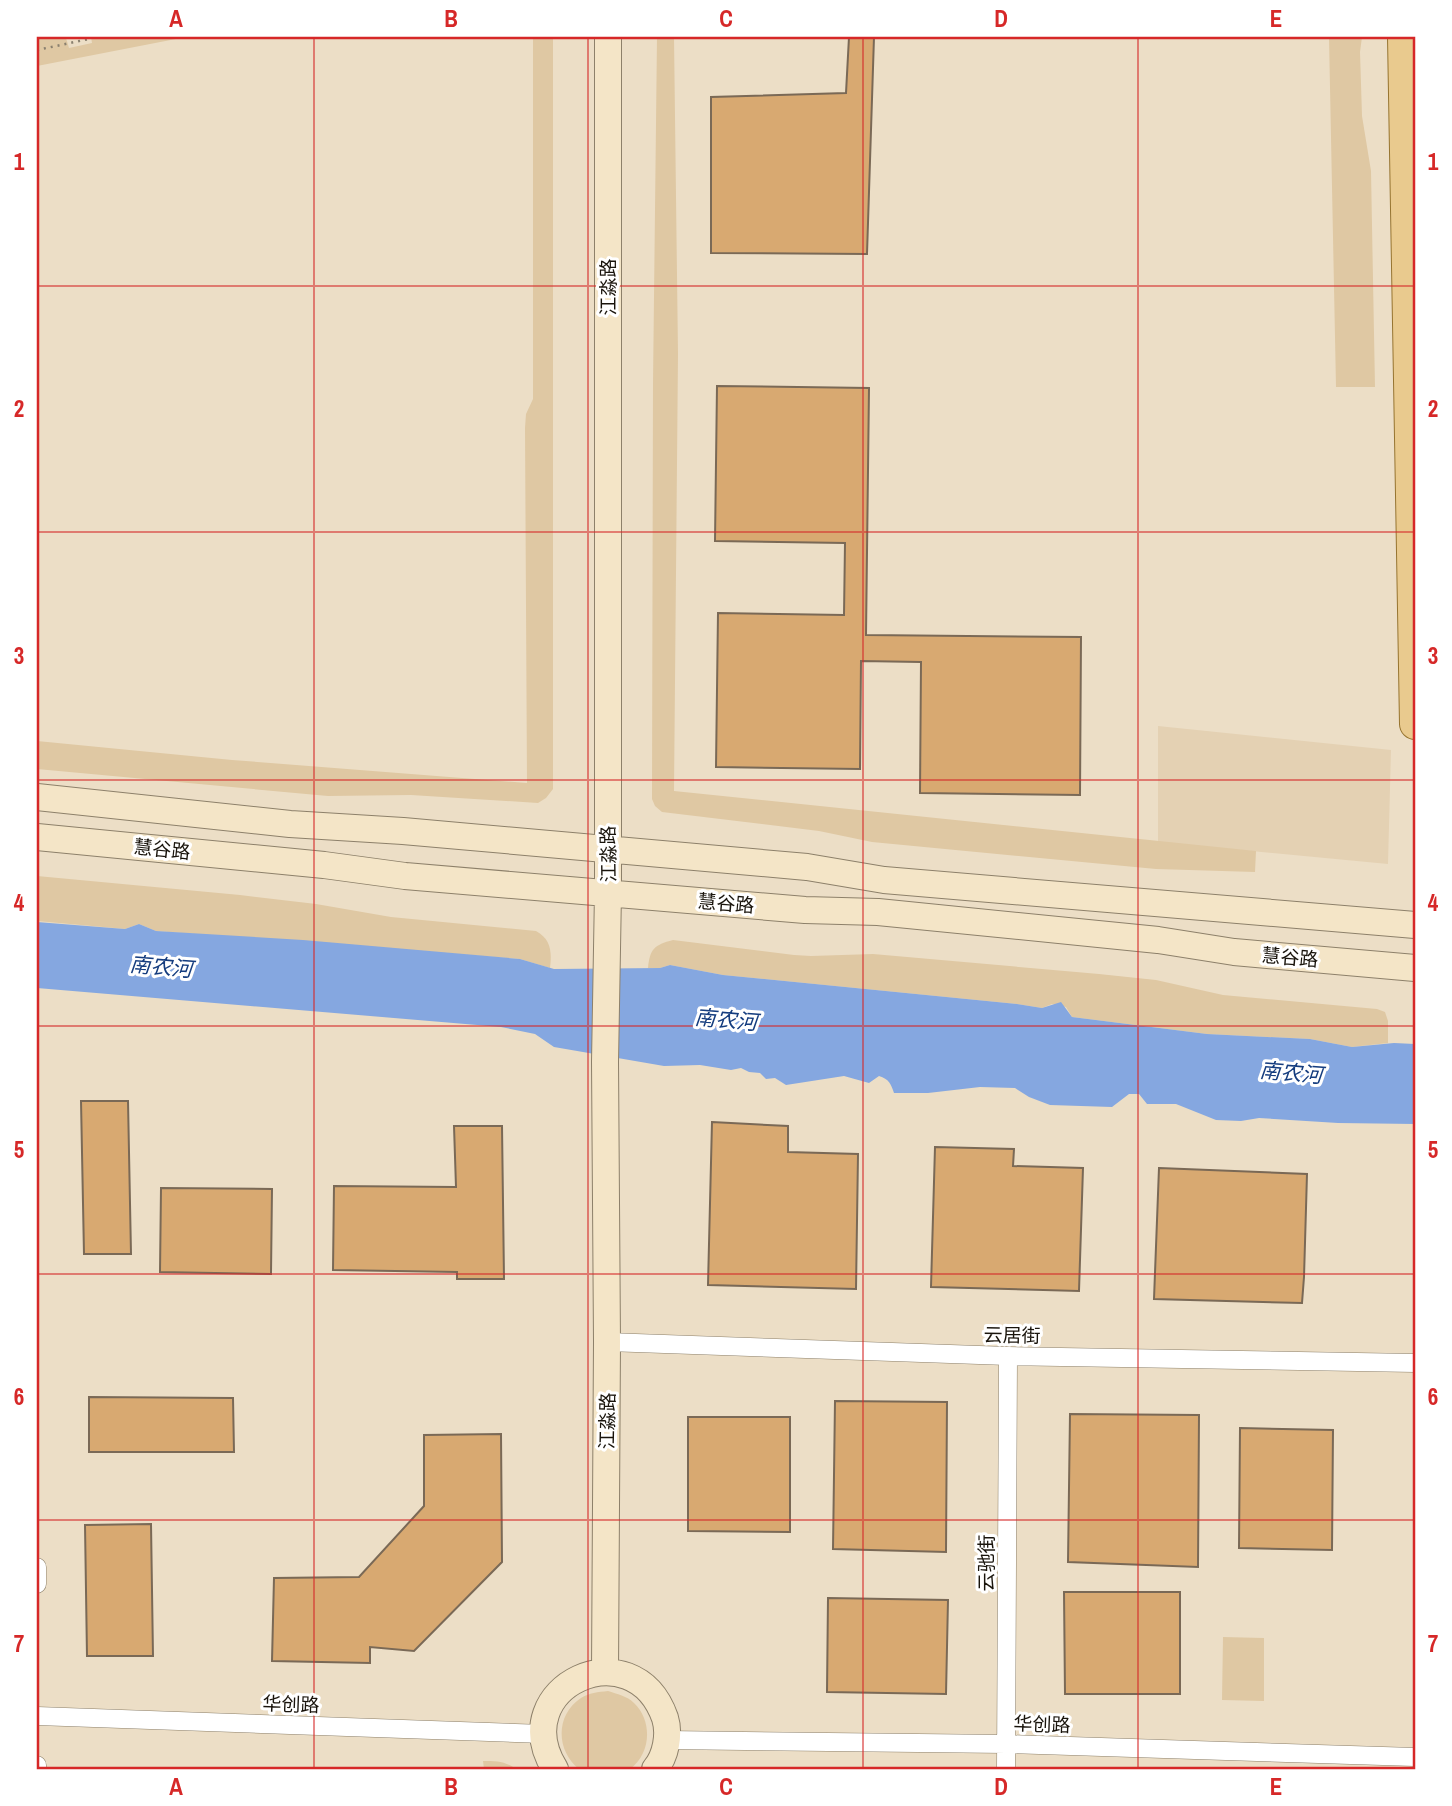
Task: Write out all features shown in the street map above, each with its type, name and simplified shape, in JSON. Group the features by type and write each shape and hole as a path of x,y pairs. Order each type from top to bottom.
{"main road":[{"name":"江淼路","path":"604,1672 607,1342 605,1062 608,892 608,37"},
{"path":"1403,37 1415,724"},
{"name":"慧谷路","path":"37,797 290,824 403,831 807,867 884,880 1415,925"},
{"name":"慧谷路","path":"37,837 324,865 405,876 805,910 878,912 1158,940 1234,952 1415,968"},
{"path":"555,1769 548,1758 544,1734 545,1719 552,1701 565,1686 583,1676 604,1672 626,1675 644,1686 658,1702 666,1722 666,1740 660,1764 655,1769"}],"street":[{"name":"云居街","path":"607,1342 1008,1356 1415,1363"},
{"name":"云驰街","path":"1006,1769 1008,1356"},
{"path":"37,1567 37,1584"},
{"name":"华创路","path":"37,1716 544,1734"},
{"name":"华创路","path":"666,1740 1006,1744 1415,1757"}],"path":[{"path":"37,50 89,39"}],"shaded area":[{"path":"37,37 70,37 66,38 69,48 92,43 91,37 186,37 37,66"},
{"path":"533,37 553,37 553,789 538,803 411,795 328,796 37,769 37,741 232,760 527,783 525,428 526,414 533,399"},
{"path":"657,37 674,37 678,354 674,791 1256,851 1255,872 1156,869 872,842 819,831 662,812 655,806 652,799 653,384"},
{"path":"1329,37 1362,37 1362,116 1371,171 1375,387 1336,387"},
{"path":"1158,726 1391,750 1388,864 1158,842"},
{"path":"37,876 240,895 391,917 536,931 545,938 549,946 550,968 520,959 156,931 139,924 125,929 37,921"},
{"path":"673,940 794,955 873,954 1099,974 1156,980 1223,995 1377,1009 1385,1012 1388,1021 1388,1043 1352,1047 1310,1039 1207,1034 1072,1017 1066,1007 1052,1004 1042,1008 723,975 670,965 648,968 654,949"},
{"path":"1223,1637 1264,1638 1264,1701 1222,1700"},
{"path":"608,1691 628,1699 640,1710 647,1728 646,1746 637,1763 630,1769 579,1769 566,1753 563,1743 566,1714 581,1698"},
{"path":"483,1761 500,1762 516,1769 484,1769"}],"water":[{"name":"南农河","path":"37,922 125,929 139,924 156,931 303,940 520,959 554,969 660,968 670,965 723,975 1042,1008 1061,1002 1072,1017 1207,1034 1310,1039 1352,1047 1415,1044 1415,1124 1259,1118 1241,1121 1216,1120 1176,1104 1147,1104 1139,1094 1129,1094 1112,1107 1050,1105 1015,1088 980,1087 928,1093 894,1093 889,1082 879,1076 869,1083 844,1076 786,1085 775,1078 766,1079 760,1073 741,1068 731,1070 700,1065 664,1066 554,1047 535,1034 501,1027 37,988"}],"building":[{"path":"849,37 874,37 867,254 711,253 711,97 846,93"},
{"path":"717,386 869,388 866,635 1081,637 1080,795 920,793 921,662 861,661 860,769 716,767 718,613 844,615 845,543 715,541"},
{"path":"81,1101 128,1101 131,1254 84,1254"},
{"path":"712,1122 788,1126 788,1152 858,1154 856,1289 708,1285"},
{"path":"454,1126 502,1126 504,1279 457,1279 457,1272 333,1270 334,1186 456,1187"},
{"path":"935,1147 1014,1149 1013,1166 1083,1168 1079,1291 931,1287"},
{"path":"1159,1168 1307,1174 1302,1303 1154,1299"},
{"path":"161,1188 272,1189 271,1274 160,1272"},
{"path":"89,1397 233,1398 234,1452 89,1452"},
{"path":"835,1401 947,1402 946,1552 833,1549"},
{"path":"1070,1414 1199,1415 1198,1567 1068,1562"},
{"path":"688,1417 790,1417 790,1532 688,1531"},
{"path":"1240,1428 1333,1430 1332,1550 1239,1548"},
{"path":"501,1434 502,1562 414,1651 370,1647 370,1663 272,1661 274,1578 359,1577 424,1506 424,1435"},
{"path":"151,1524 153,1656 87,1656 85,1525"},
{"path":"1064,1592 1180,1592 1180,1694 1065,1694"},
{"path":"828,1598 948,1600 946,1694 827,1692"}]}
